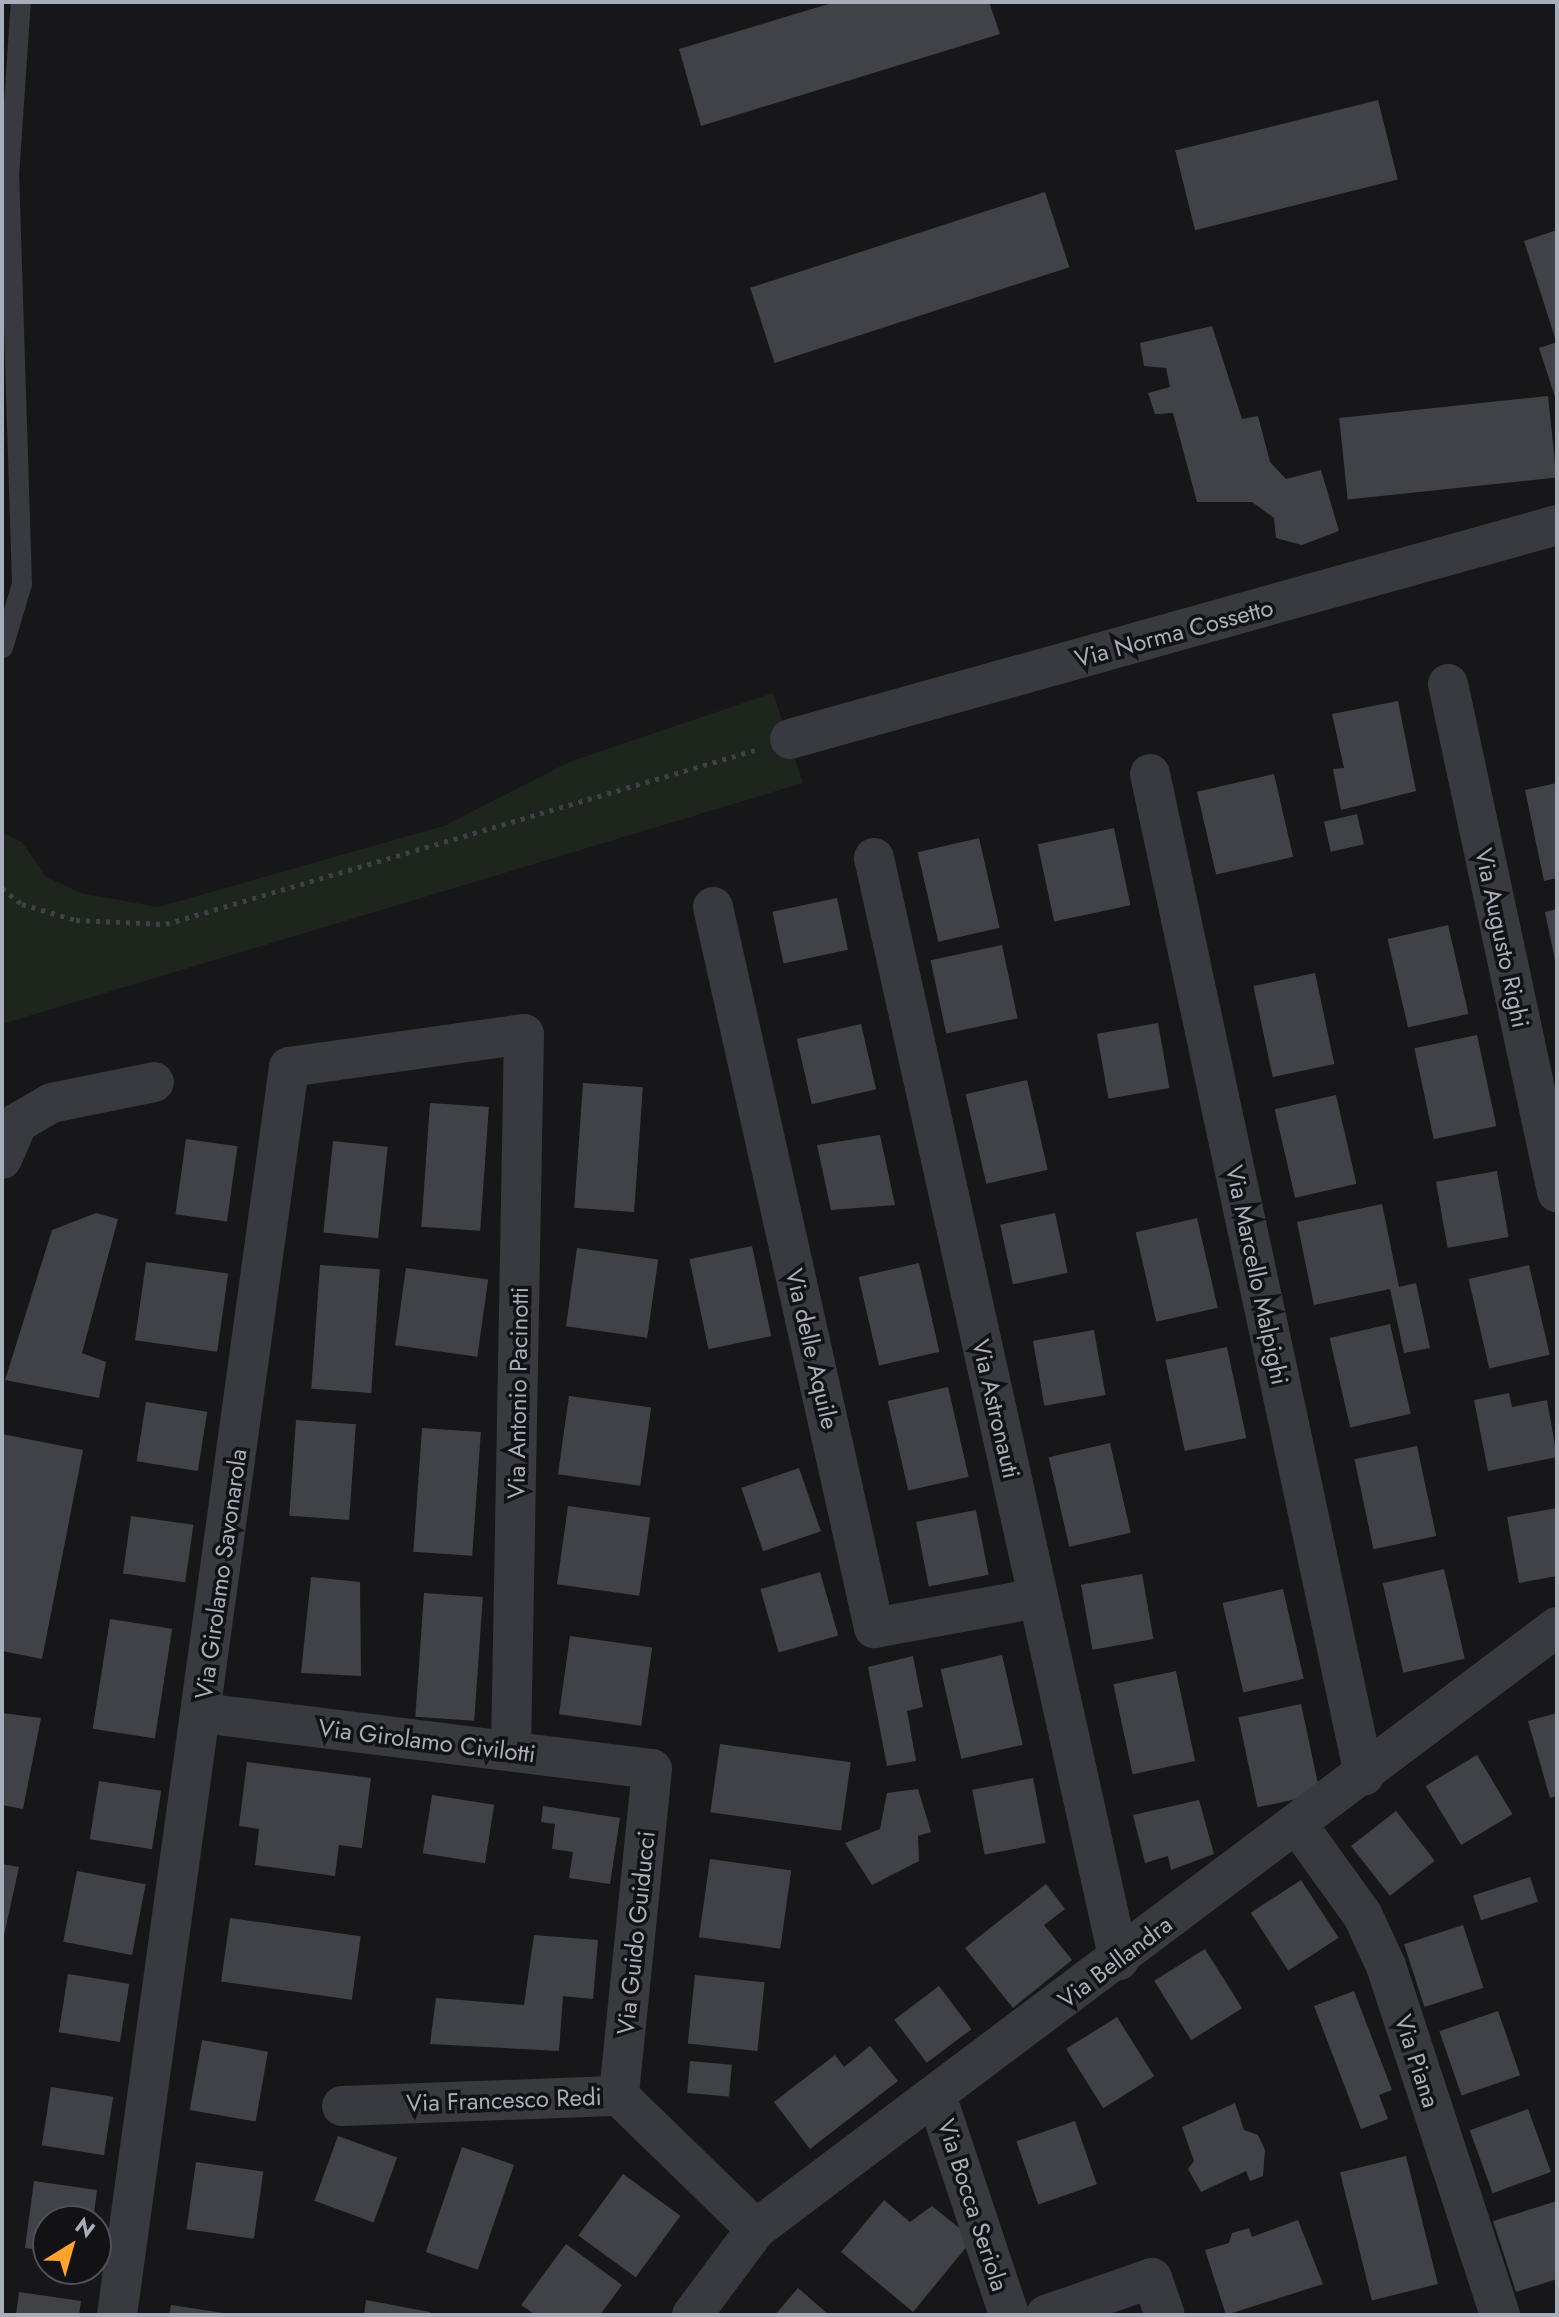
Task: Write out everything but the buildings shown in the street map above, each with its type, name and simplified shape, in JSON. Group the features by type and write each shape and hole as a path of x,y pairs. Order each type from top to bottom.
{"street":[{"name":"Via Norma Cossetto","path":"790,739 1557,525"},
{"name":"Via Augusto Righi","path":"1448,684 1557,1192"},
{"name":"Via Marcello Malpighi","path":"1150,774 1364,1775"},
{"name":"Via Astronauti","path":"874,858 1119,1960"},
{"name":"Via delle Aquile","path":"713,907 874,1628 1038,1598"},
{"name":"Via Girolamo Savonarola","path":"117,2315 289,1067 524,1034"},
{"name":"Via Antonio Pacinotti","path":"511,1751 524,1034"},
{"path":"2,1159 17,1123 51,1103 154,1082"},
{"name":"Via Bellandra","path":"692,2315 756,2229 1119,1960 1557,1627"},
{"name":"Via Girolamo Civilotti","path":"202,1713 652,1769"},
{"name":"Via Guido Guiducci","path":"619,2096 652,1769"},
{"name":"Via Piana","path":"1297,1824 1363,1916 1386,1966 1500,2315"},
{"name":"Via Bocca Seriola","path":"936,2095 1009,2315"},
{"name":"Via Francesco Redi","path":"342,2106 619,2096 756,2229"},
{"path":"1046,2315 1152,2278 1165,2315"}],"lane":[{"path":"3,648 22,584 9,176 21,2"}],"path":[{"path":"2,888 22,904 76,920 166,924 790,739"}],"shaded area":[{"path":"773,693 803,783 2,1024 2,833 22,842 45,876 80,893 158,907 444,826 569,762"}]}
